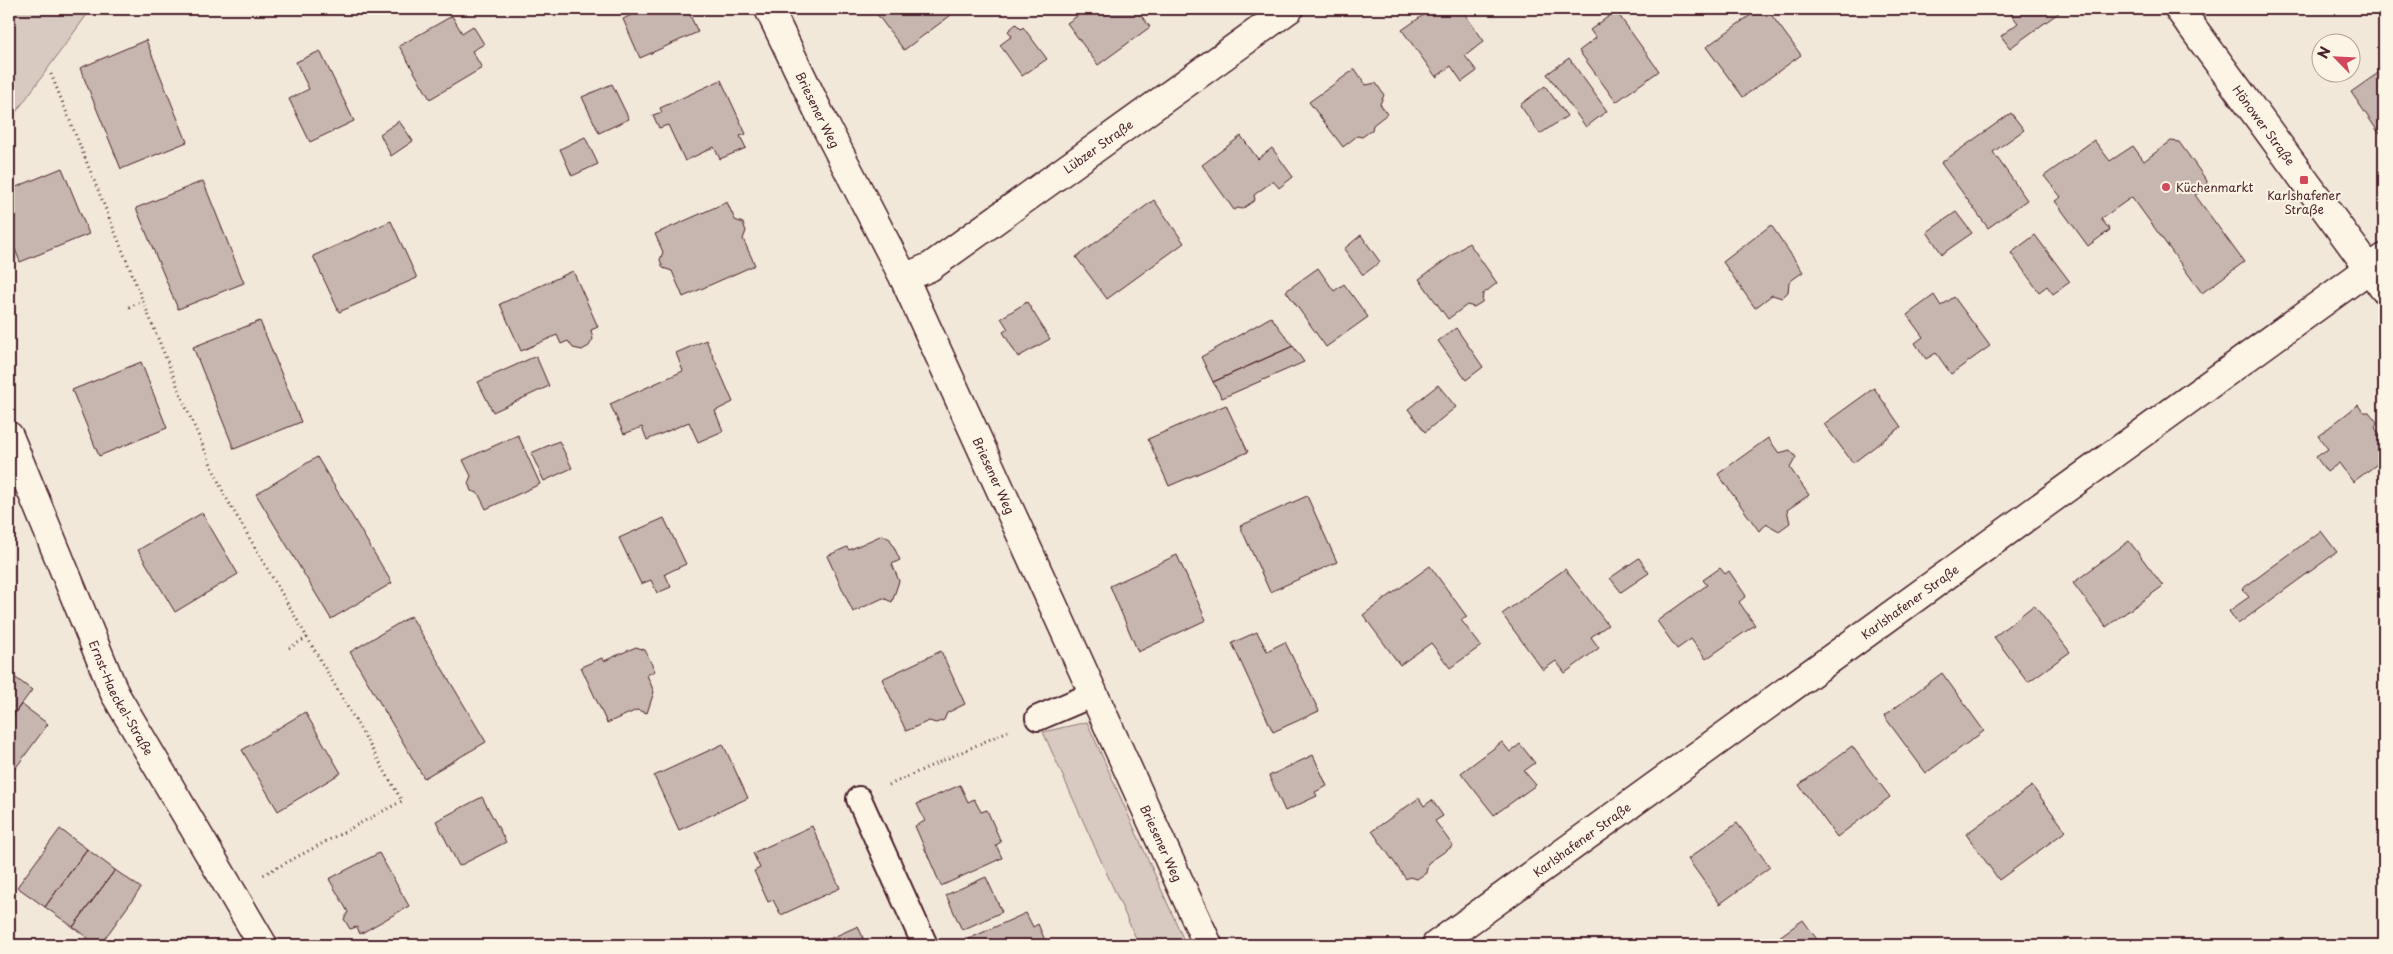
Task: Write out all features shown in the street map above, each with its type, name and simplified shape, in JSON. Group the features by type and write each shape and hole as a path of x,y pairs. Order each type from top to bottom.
{"street":[{"name":"Briesener Weg","path":"769,9 824,123 904,278 1208,945"},
{"name":"Lübzer Straße","path":"904,278 930,267 1289,9"},
{"name":"Hönower Straße","path":"2180,9 2379,272"},
{"name":"Karlshafener Straße","path":"1436,945 2379,272"},
{"name":"Ernst-Haeckel-Straße","path":"9,436 115,694 263,945"}],"lane":[{"path":"1038,718 1094,694"},
{"path":"858,799 925,945"}],"path":[{"path":"51,74 224,494 402,801 265,874"},
{"path":"129,307 143,301"},
{"path":"289,648 308,637"},
{"path":"858,799 1038,718"}],"shaded area":[{"path":"9,9 91,9 9,122"},
{"path":"1087,722 1186,945 1139,945 1043,732"}],"building":[{"path":"644,9 687,9 698,32 640,58 623,19"},
{"path":"873,9 947,9 951,15 904,50"},
{"path":"1087,9 1136,9 1150,27 1098,65 1067,23"},
{"path":"1432,9 1461,9 1484,41 1465,56 1477,71 1462,82 1451,66 1436,77 1402,30"},
{"path":"1759,9 1767,9 1801,55 1743,97 1706,47"},
{"path":"2007,9 2064,9 2010,48 2001,36 2018,23"},
{"path":"1616,11 1659,71 1616,102 1579,51 1596,38 1590,30"},
{"path":"452,16 462,33 473,26 484,44 472,51 482,68 430,99 399,46"},
{"path":"1016,24 1021,29 1023,27 1047,59 1022,76 1000,45 1012,36 1008,31"},
{"path":"146,40 187,142 121,169 80,68"},
{"path":"320,51 354,121 310,142 289,99 309,89 296,62"},
{"path":"1569,58 1607,111 1586,127 1547,74"},
{"path":"1355,69 1366,85 1376,83 1384,95 1380,104 1387,114 1373,125 1372,130 1362,137 1357,136 1343,147 1309,102"},
{"path":"2384,69 2384,132 2379,133 2351,92"},
{"path":"721,80 746,134 740,136 746,148 720,159 714,147 685,161 668,125 659,128 653,115 662,112 660,108"},
{"path":"612,84 629,119 599,133 582,97"},
{"path":"1545,86 1567,116 1540,134 1520,105"},
{"path":"2011,113 2024,130 1993,152 2027,200 1988,228 1941,163"},
{"path":"399,121 413,141 391,156 380,134"},
{"path":"1241,136 1258,159 1272,148 1293,177 1279,188 1273,181 1254,195 1255,200 1242,209 1234,210 1202,165"},
{"path":"585,137 598,164 572,176 560,149"},
{"path":"2094,140 2110,161 2133,146 2144,161 2171,141 2179,142 2207,181 2206,188 2195,195 2244,262 2202,293 2132,197 2101,219 2110,230 2088,246 2055,201 2061,197 2044,176"},
{"path":"62,168 89,234 20,262 9,233 9,190"},
{"path":"203,181 244,283 178,309 136,208"},
{"path":"1154,200 1184,243 1107,299 1076,257"},
{"path":"727,202 735,220 743,223 746,231 743,239 755,265 683,297 672,271 663,268 660,260 663,252 655,234"},
{"path":"1956,212 1972,233 1942,254 1927,232"},
{"path":"391,221 417,278 339,312 313,256"},
{"path":"1771,225 1803,272 1789,282 1788,292 1782,298 1772,295 1755,308 1723,262"},
{"path":"1361,235 1380,262 1363,275 1344,249"},
{"path":"2035,235 2070,282 2053,294 2047,286 2039,292 2011,253"},
{"path":"1469,243 1497,283 1483,294 1482,302 1474,307 1467,305 1448,319 1419,279"},
{"path":"1318,268 1334,291 1344,284 1368,317 1326,347 1286,291"},
{"path":"573,271 598,327 591,330 593,339 589,346 582,350 573,348 568,341 561,344 557,335 521,351 500,304"},
{"path":"1934,295 1941,306 1954,297 1990,346 1951,374 1936,353 1926,359 1915,343 1923,337 1907,315"},
{"path":"1027,302 1050,339 1018,357 1003,332 1008,329 1001,318"},
{"path":"1271,317 1293,346 1213,382 1201,357"},
{"path":"260,321 301,422 234,449 193,347"},
{"path":"1456,328 1483,367 1466,380 1438,341"},
{"path":"706,340 733,402 715,411 723,431 698,442 689,422 647,440 642,427 624,434 610,404 683,371 676,353"},
{"path":"1293,346 1304,362 1222,398 1213,382"},
{"path":"536,356 549,386 493,412 478,382"},
{"path":"141,362 167,428 99,456 72,390"},
{"path":"1438,385 1456,407 1425,432 1408,409"},
{"path":"1874,388 1901,427 1853,463 1824,424"},
{"path":"1226,405 1248,452 1169,486 1148,439"},
{"path":"2358,405 2363,412 2369,412 2377,422 2375,428 2384,441 2384,459 2353,482 2339,463 2327,472 2316,457 2328,449 2318,436"},
{"path":"518,435 540,484 486,509 478,493 471,491 468,483 471,476 463,460"},
{"path":"1768,438 1779,453 1790,450 1796,457 1790,468 1809,495 1787,510 1790,523 1779,531 1767,524 1759,531 1718,474"},
{"path":"559,441 572,468 544,481 531,453"},
{"path":"317,457 392,583 331,619 256,494"},
{"path":"1307,496 1337,562 1270,592 1240,526"},
{"path":"202,513 238,574 175,612 138,550"},
{"path":"664,518 686,564 665,574 671,587 657,593 651,580 641,584 619,538"},
{"path":"2321,531 2337,552 2238,624 2229,611 2249,597 2242,589"},
{"path":"882,535 890,539 900,560 892,564 899,581 892,602 883,598 853,612 827,556 847,547 849,550"},
{"path":"2129,541 2163,586 2106,627 2073,583"},
{"path":"1177,555 1206,620 1138,652 1110,586"},
{"path":"1639,558 1649,573 1621,592 1610,578"},
{"path":"1430,566 1467,617 1461,620 1481,646 1450,668 1431,643 1400,665 1363,615"},
{"path":"1720,568 1725,574 1729,571 1746,596 1739,602 1755,625 1706,659 1691,639 1677,649 1657,621 1707,585 1703,580"},
{"path":"1565,569 1608,625 1591,637 1599,648 1565,673 1556,661 1543,670 1502,614"},
{"path":"2034,605 2070,652 2028,682 1994,637"},
{"path":"411,616 486,742 424,778 350,652"},
{"path":"1257,632 1267,651 1285,642 1319,711 1273,732 1232,643"},
{"path":"636,647 645,650 655,671 647,675 654,692 647,713 637,710 607,723 581,667 602,658 604,661"},
{"path":"941,651 965,704 947,713 944,720 936,723 929,721 906,731 882,679"},
{"path":"9,673 32,690 9,721"},
{"path":"1942,673 1984,731 1926,773 1884,716"},
{"path":"21,704 48,724 9,777 9,721"},
{"path":"305,712 341,773 278,811 242,750"},
{"path":"1502,742 1510,752 1520,744 1535,763 1524,771 1536,785 1494,815 1461,773"},
{"path":"723,744 748,798 679,830 654,776"},
{"path":"1852,746 1890,797 1837,837 1799,785"},
{"path":"1313,755 1327,786 1315,792 1317,796 1285,811 1269,776"},
{"path":"960,785 968,802 974,799 981,812 987,810 1001,842 996,845 1002,858 941,886 915,826 925,821 917,804"},
{"path":"2032,786 2066,831 1999,880 1966,834"},
{"path":"482,797 506,842 459,866 436,821"},
{"path":"1419,798 1424,806 1432,800 1443,816 1435,821 1453,846 1428,863 1426,873 1417,879 1409,877 1406,879 1372,831"},
{"path":"1737,823 1770,867 1720,904 1688,859"},
{"path":"812,826 840,888 781,915 773,900 768,902 754,871 760,868 753,853"},
{"path":"60,829 87,849 45,907 17,887"},
{"path":"87,849 115,870 73,927 45,907"},
{"path":"379,853 409,906 360,934 357,927 350,929 344,919 348,912 329,879"},
{"path":"115,870 141,888 100,945 97,945 73,927"},
{"path":"986,877 1002,912 962,930 946,895"},
{"path":"1026,913 1033,927 1038,924 1047,945 968,945 966,940"},
{"path":"1803,920 1821,945 1768,945"},
{"path":"858,926 866,945 816,945"}],"place":[{"name":"Karlshafener Straße","path":"2304,180"},
{"name":"Küchenmarkt","path":"2166,187"}]}
